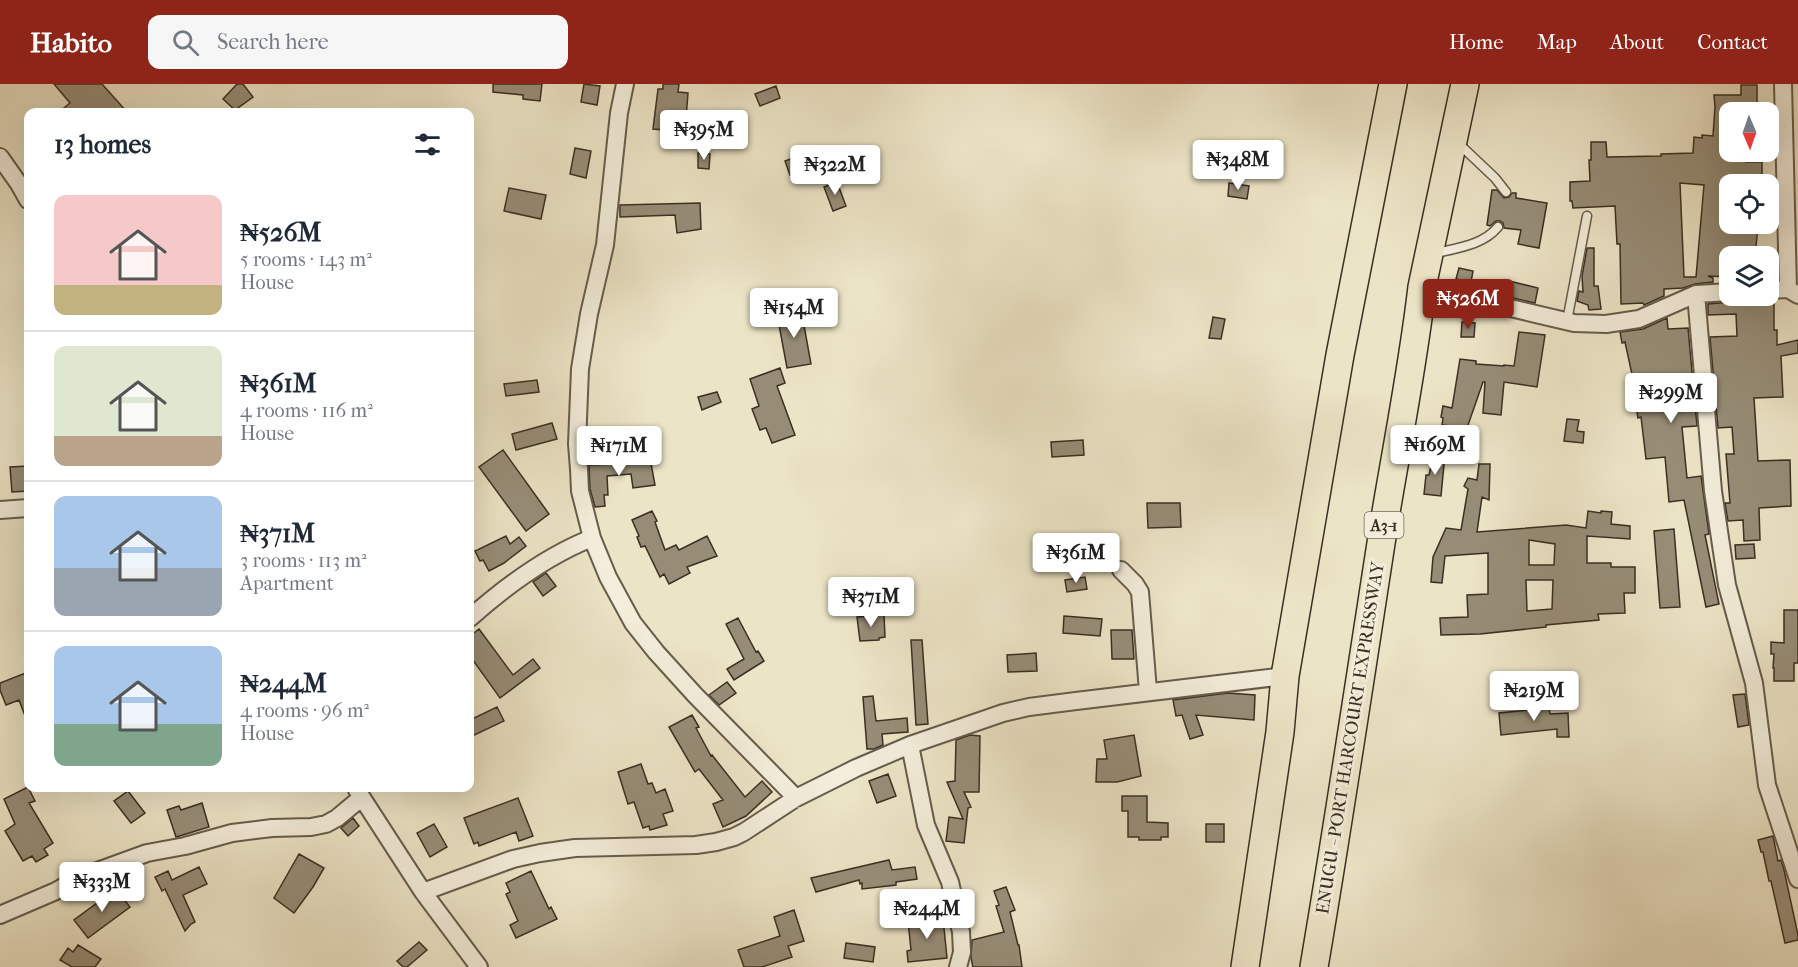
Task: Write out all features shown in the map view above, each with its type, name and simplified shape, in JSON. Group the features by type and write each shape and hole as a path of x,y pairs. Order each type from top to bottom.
{"highway":[{"path":"1245,967 1280,732 1285,676 1340,355 1393,84"},
{"name":"ENUGU - PORT HARCOURT EXPRESSWAY","path":"1314,967 1422,287 1465,84"}],"street":[{"path":"625,84 619,113 605,245 589,314 580,369 577,444 580,491 592,538 608,577 633,623 695,695 796,798"},
{"path":"1783,84 1793,292"},
{"path":"0,157 24,193"},
{"path":"1422,287 1574,323 1606,324 1639,320 1696,294 1719,293"},
{"path":"1696,294 1713,491 1727,585 1754,683 1767,785 1798,879"},
{"path":"0,510 24,508"},
{"path":"474,615 546,560 592,538"},
{"path":"1121,570 1140,592 1148,691"},
{"path":"423,892 513,859 540,853 575,848 696,845 716,842 744,832 796,798 856,768 910,745 980,720 1020,709 1148,691 1285,676"},
{"path":"910,745 926,825 950,882 961,932 962,952 958,967"},
{"path":"0,915 56,891 81,877 147,853 185,846 232,833 326,824 337,818 358,793 423,892 479,967"}],"lane":[{"path":"1453,138 1495,178 1506,192"},
{"path":"1567,321 1587,216"},
{"path":"1429,254 1473,244 1491,235 1498,227"}],"building":[{"path":"54,84 102,84 123,108 64,108 70,103"},
{"path":"237,84 243,84 253,97 238,108 233,108 223,99"},
{"path":"493,84 542,84 540,101 523,99 523,95 493,92"},
{"path":"584,84 600,86 597,105 581,102"},
{"path":"663,84 679,84 678,92 688,93 685,132 653,129 658,89 663,89"},
{"path":"1741,85 1757,85 1757,102 1719,102 1719,162 1762,162 1762,174 1719,174 1719,234 1757,234 1756,246 1719,246 1719,276 1708,276 1713,278 1713,282 1664,289 1664,296 1644,305 1643,303 1621,304 1620,244 1617,244 1615,206 1573,208 1572,201 1570,201 1570,182 1590,181 1591,142 1606,142 1607,157 1693,153 1694,137 1713,136 1714,95 1741,95","holes":["1680,183 1704,185 1696,277 1684,277"]},
{"path":"776,86 780,98 760,106 755,94"},
{"path":"575,148 591,151 586,178 570,174"},
{"path":"698,153 710,154 709,169 698,168"},
{"path":"805,154 810,168 790,175 785,161"},
{"path":"837,182 846,206 833,211 824,187"},
{"path":"1229,183 1249,186 1247,199 1228,196"},
{"path":"509,188 546,195 541,219 504,211"},
{"path":"1492,190 1497,190 1504,198 1516,193 1516,198 1547,203 1539,248 1518,244 1521,230 1504,228 1500,221 1490,226 1487,225"},
{"path":"700,203 701,229 677,233 675,215 620,217 620,205"},
{"path":"1587,248 1594,248 1594,286 1598,286 1601,309 1589,310 1588,305 1577,301 1579,291 1583,292 1582,276"},
{"path":"1459,268 1473,271 1471,282 1456,279"},
{"path":"1509,281 1538,288 1535,303 1505,296"},
{"path":"1708,304 1774,306 1774,330 1777,330 1777,345 1798,340 1798,353 1781,356 1783,397 1754,398 1758,461 1790,460 1791,506 1759,508 1760,540 1744,541 1743,520 1728,521 1725,503 1730,503 1726,454 1734,454 1732,427 1718,428 1710,337 1737,336 1736,314 1708,315"},
{"path":"801,309 811,364 787,368 777,314"},
{"path":"1213,317 1225,319 1221,339 1209,338"},
{"path":"1667,318 1668,329 1688,328 1697,426 1682,427 1687,478 1701,476 1709,534 1705,535 1719,604 1706,607 1684,500 1669,502 1665,457 1646,459 1641,417 1638,418 1636,406 1641,405 1636,379 1633,379 1625,342 1622,343 1620,332 1643,329"},
{"path":"1462,322 1475,323 1474,337 1461,337"},
{"path":"1519,332 1545,335 1537,387 1504,382 1501,415 1483,413 1485,382 1483,382 1467,428 1442,425 1443,406 1452,408 1460,359 1476,361 1476,364 1514,366"},
{"path":"780,368 785,383 777,386 795,435 772,443 766,428 760,430 752,409 759,406 750,379"},
{"path":"537,380 539,392 506,396 504,384"},
{"path":"717,392 721,402 702,410 698,397"},
{"path":"1567,419 1579,420 1577,431 1584,432 1583,443 1564,441"},
{"path":"552,423 557,439 516,450 512,434"},
{"path":"1083,440 1084,455 1052,457 1051,442"},
{"path":"503,450 549,514 526,531 479,467"},
{"path":"1434,452 1445,454 1441,496 1424,494 1426,475 1429,475"},
{"path":"650,458 655,485 633,488 631,474 607,476 608,495 604,495 605,506 595,507 590,489 589,465 617,464"},
{"path":"1479,464 1490,464 1489,500 1482,497 1477,532 1566,525 1586,528 1588,511 1612,512 1611,524 1630,526 1630,539 1587,536 1587,563 1611,563 1611,567 1635,567 1635,593 1624,593 1625,613 1598,614 1599,620 1546,625 1546,627 1480,634 1441,635 1440,618 1468,617 1467,595 1488,594 1488,553 1445,556 1442,583 1431,582 1433,557 1446,528 1461,530 1468,489 1464,486 1468,478 1477,480","holes":["1529,540 1555,544 1554,565 1529,565","1526,580 1553,580 1552,609 1527,611"]},
{"path":"24,466 24,491 12,492 10,467"},
{"path":"1147,503 1180,503 1181,527 1148,528"},
{"path":"652,511 665,550 676,545 679,550 707,536 717,556 687,567 690,573 669,584 664,574 660,577 645,546 641,547 632,520"},
{"path":"1674,529 1680,607 1660,608 1654,531"},
{"path":"506,536 510,544 519,537 526,546 489,571 475,551"},
{"path":"1101,541 1104,560 1074,564 1072,544"},
{"path":"1754,544 1755,558 1736,559 1735,545"},
{"path":"546,573 556,586 543,596 533,582"},
{"path":"1085,577 1087,589 1067,592 1065,580"},
{"path":"1784,610 1798,610 1798,663 1794,663 1794,681 1774,681 1774,654 1771,654 1771,642 1784,643"},
{"path":"884,615 885,637 879,640 860,641 857,617"},
{"path":"1064,616 1102,619 1100,636 1063,633"},
{"path":"738,618 756,652 758,651 764,661 734,680 727,669 744,659 726,624"},
{"path":"479,629 513,675 533,659 540,668 500,698 474,662 474,633"},
{"path":"1111,630 1132,630 1134,659 1112,659"},
{"path":"911,640 922,640 928,724 916,725"},
{"path":"1036,653 1037,671 1008,672 1007,655"},
{"path":"24,674 24,713 19,700 6,705 0,690 0,683"},
{"path":"727,682 736,693 719,705 709,695"},
{"path":"1228,693 1255,695 1254,720 1196,715 1203,735 1190,739 1182,715 1176,716 1173,700"},
{"path":"1745,694 1749,725 1738,727 1733,695"},
{"path":"873,696 876,721 907,718 908,732 882,734 883,745 867,749 863,697"},
{"path":"497,707 504,721 474,735 474,718"},
{"path":"1549,708 1550,714 1568,713 1569,737 1557,737 1557,729 1501,735 1499,713"},
{"path":"692,715 699,727 696,728 711,756 745,797 762,781 772,792 746,816 723,827 713,804 723,800 699,769 695,772 669,727"},
{"path":"970,735 980,736 979,792 964,792 971,807 968,808 964,843 946,841 949,817 963,819 947,782 955,781 956,740"},
{"path":"1134,735 1141,776 1117,782 1096,782 1097,759 1107,759 1104,740"},
{"path":"641,764 648,784 652,783 656,793 665,789 673,811 663,814 667,825 650,830 649,826 643,828 634,802 628,804 618,772"},
{"path":"888,774 896,796 877,803 869,781"},
{"path":"24,789 24,792 30,792 35,801 29,803 53,843 44,849 48,855 36,862 32,856 23,861 5,831 15,824 4,799"},
{"path":"129,792 145,813 131,823 114,801"},
{"path":"1122,796 1147,796 1147,822 1168,823 1168,837 1161,837 1161,840 1139,840 1139,837 1128,837 1128,811 1122,811"},
{"path":"518,798 533,836 519,841 516,832 479,846 478,842 474,844 464,818"},
{"path":"202,803 209,827 176,837 167,810 179,806 181,810"},
{"path":"353,818 359,826 348,836 341,828"},
{"path":"434,824 447,847 430,857 417,833"},
{"path":"1206,824 1224,824 1224,842 1206,842"},
{"path":"1773,836 1778,861 1781,860 1784,870 1798,935 1798,940 1785,943 1771,881 1769,881 1758,840"},
{"path":"299,854 324,868 294,913 274,898"},
{"path":"889,860 892,870 915,867 917,879 896,882 896,885 862,889 862,883 860,884 859,880 816,892 811,878"},
{"path":"199,867 207,884 183,895 195,922 185,931 165,889 162,891 155,877 168,871 172,880"},
{"path":"531,871 549,909 551,907 557,919 516,938 510,925 518,921 506,894 510,892 506,883"},
{"path":"1006,887 1015,910 1010,912 1022,967 973,967 972,940 1004,932 994,891"},
{"path":"116,889 130,907 88,938 74,920"},
{"path":"794,910 804,941 788,946 792,957 762,967 744,967 738,950 780,936 774,917"},
{"path":"943,918 947,958 908,962 907,951 911,950 908,921"},
{"path":"419,942 427,950 407,967 403,967 397,961"},
{"path":"846,943 875,947 873,962 844,958"},
{"path":"78,945 101,959 95,967 72,967 60,960 68,948 73,952"}]}
